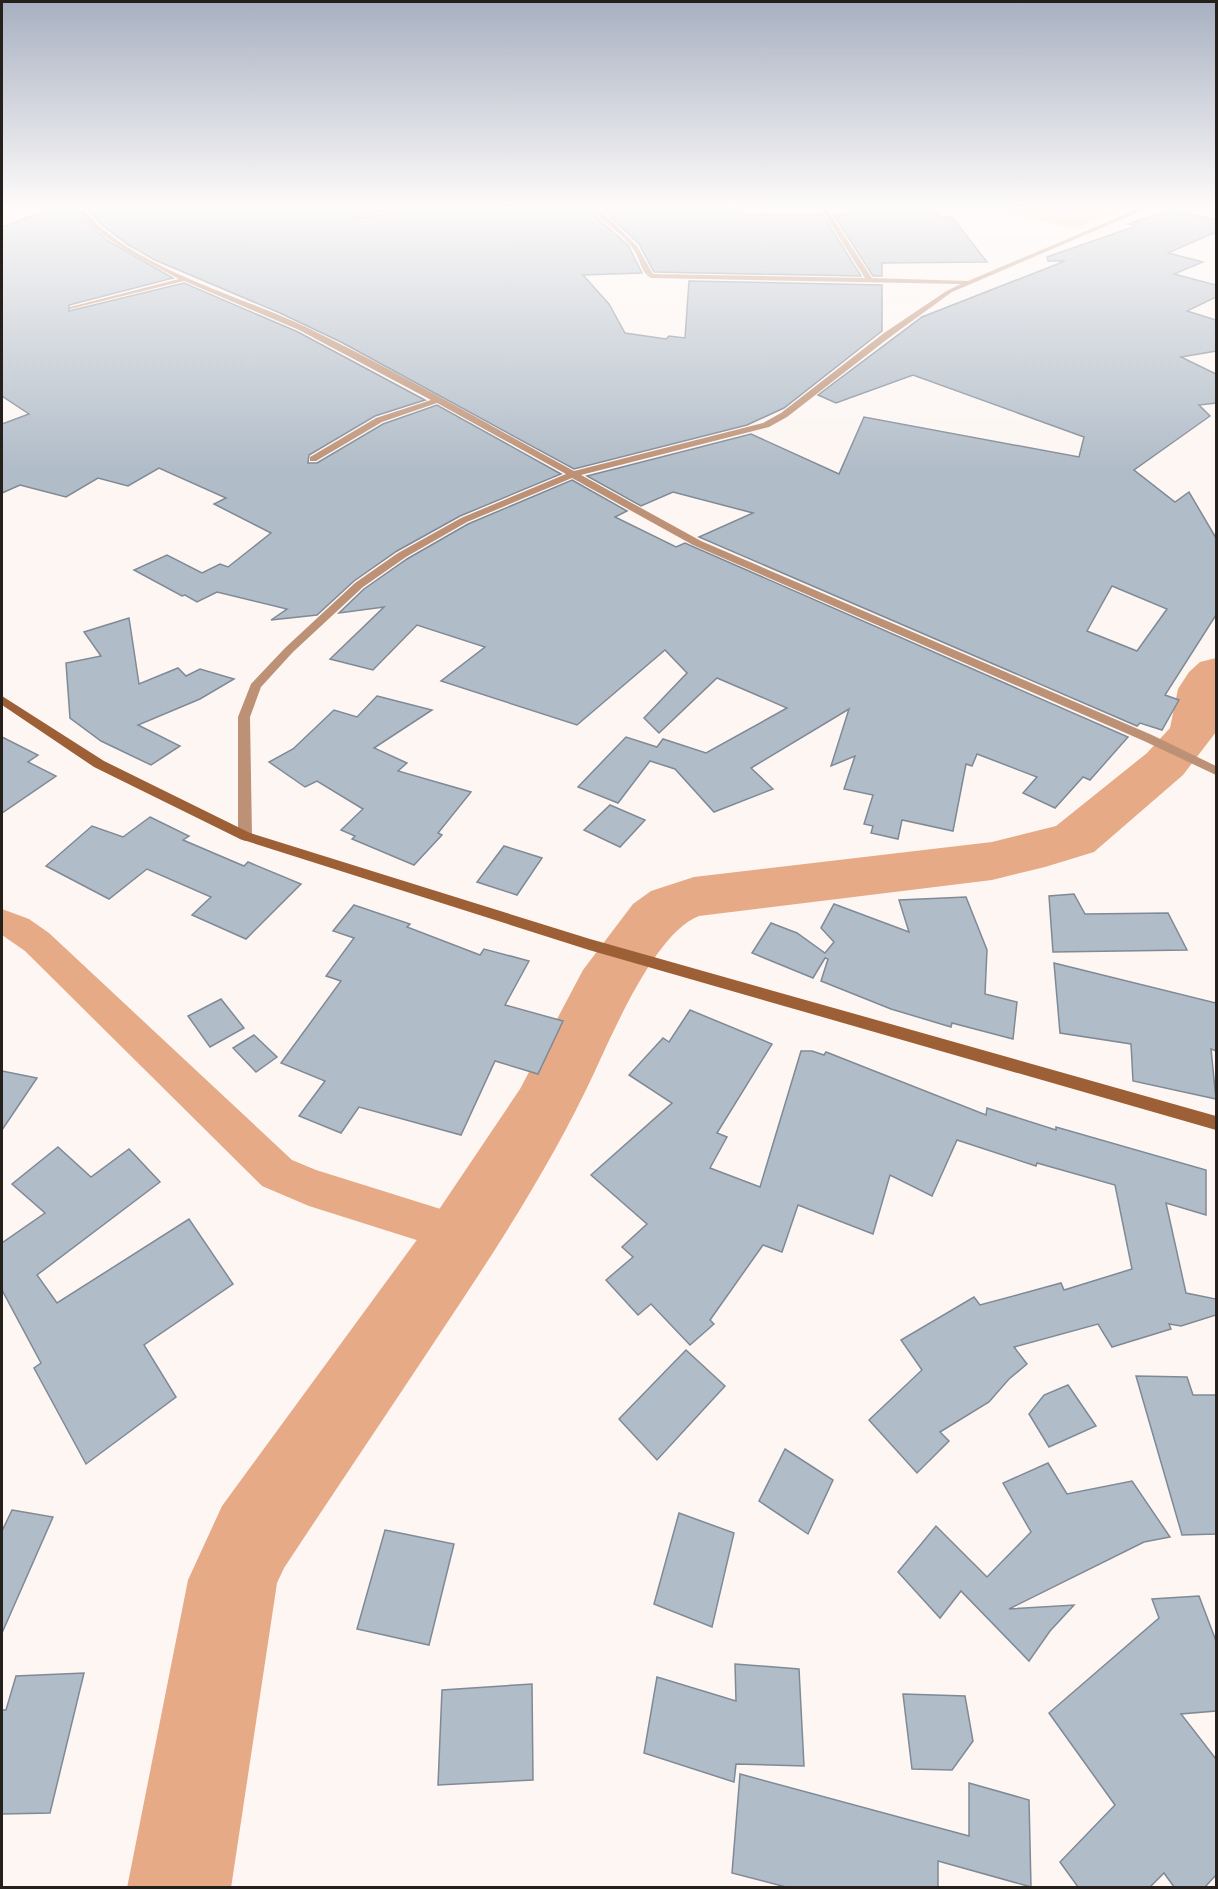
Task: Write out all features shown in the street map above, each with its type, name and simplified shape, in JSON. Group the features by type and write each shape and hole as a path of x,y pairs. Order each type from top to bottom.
{"main road":[{"path":"2,700 99,764 245,836 589,944 1216,1123"}],"street":[{"path":"72,308 126,294"},
{"path":"221,294 302,328 574,474 697,543 1148,738 1215,770"},
{"path":"245,836 244,717 255,686 288,650 359,585 402,555 464,520 574,474 766,425 784,415 887,335 945,294"},
{"path":"312,459 379,420 438,400"}],"building":[{"path":"2,294 111,294 69,305 69,311 138,294 210,294 298,332 425,400 375,416 309,455 308,463 317,463 383,424 437,405 561,474 460,516 397,551 354,581 317,615 271,620 287,609 217,592 197,602 134,570 167,555 202,573 220,564 228,567 271,533 214,504 226,498 159,468 128,486 98,478 66,497 20,485 2,493 2,424 29,414 2,396"},
{"path":"236,294 600,294 609,304 625,333 666,339 669,336 685,338 688,294 882,294 882,331 784,408 747,425 574,469 341,342"},
{"path":"980,294 1216,294 1216,297 1187,311 1216,320 1216,351 1181,357 1216,374 1216,403 1199,405 1210,416 1134,470 1175,502 1189,492 1216,538 1216,615 1165,695 1179,700 1162,730 1140,723 1137,726 699,537 753,513 673,492 641,506 587,476 751,434 839,474 864,417 1079,457 1084,437 913,375 836,403 818,395 922,317","holes":["1112,586 1167,609 1137,651 1087,631"]},
{"path":"572,480 627,511 615,517 676,547 685,543 1128,737 1090,780 1083,777 1055,808 1023,793 1037,777 977,754 972,766 966,764 953,831 902,820 898,839 871,833 873,826 864,824 873,795 844,789 855,756 831,766 849,709 751,768 773,789 714,812 675,769 650,761 618,803 578,787 626,737 657,747 663,739 706,753 787,708 717,678 659,733 644,718 687,673 665,650 577,725 441,681 485,647 417,625 373,670 330,659 384,607 339,613 364,589 407,559 468,524"},
{"path":"129,618 139,684 178,668 186,676 200,669 234,679 200,699 138,725 180,746 151,765 101,741 70,718 66,663 101,656 84,632"},
{"path":"377,696 432,710 374,748 407,763 398,771 471,792 438,833 442,835 414,865 352,839 355,836 341,830 363,809 317,781 305,787 269,762 293,749 334,710 357,717"},
{"path":"2,737 38,755 28,762 56,776 2,813"},
{"path":"610,805 645,820 620,847 584,830"},
{"path":"150,817 189,836 183,840 244,866 248,862 301,884 246,939 192,915 211,897 147,869 109,899 46,866 92,826 123,837"},
{"path":"504,846 542,858 517,895 477,882"},
{"path":"1074,894 1085,914 1168,913 1187,950 1053,952 1049,896"},
{"path":"966,897 987,950 985,994 1017,1002 1013,1039 952,1023 951,1027 891,1009 821,981 828,959 825,958 813,978 752,953 771,923 797,933 825,953 834,942 821,928 834,904 909,932 899,900"},
{"path":"354,905 410,924 407,927 480,955 484,949 529,961 505,1005 563,1021 538,1074 495,1061 461,1135 359,1107 341,1133 299,1116 325,1081 281,1063 341,981 326,976 354,938 333,931"},
{"path":"1054,963 1216,1003 1216,1051 1211,1049 1216,1099 1133,1081 1131,1044 1060,1033"},
{"path":"221,999 244,1028 210,1047 188,1016"},
{"path":"690,1010 772,1044 717,1133 727,1137 710,1168 760,1187 801,1051 812,1051 824,1055 826,1052 986,1115 987,1108 1056,1130 1056,1127 1206,1170 1206,1215 1166,1203 1186,1293 1216,1299 1216,1315 1181,1326 1169,1324 1171,1329 1112,1347 1098,1324 1014,1347 1027,1364 1009,1379 989,1402 940,1432 949,1441 917,1473 869,1420 922,1370 901,1340 974,1297 980,1305 1061,1283 1064,1290 1132,1269 1115,1185 1037,1163 1036,1166 957,1140 932,1196 890,1175 873,1234 798,1205 782,1252 763,1245 710,1320 714,1324 690,1345 651,1304 638,1315 606,1280 633,1257 622,1247 647,1224 591,1175 672,1103 629,1075 663,1038 669,1042"},
{"path":"254,1035 277,1057 256,1072 233,1048"},
{"path":"2,1071 37,1078 2,1130"},
{"path":"58,1147 91,1177 129,1149 160,1182 37,1275 57,1303 189,1219 233,1284 144,1345 176,1397 86,1464 34,1368 41,1363 2,1290 2,1243 45,1213 12,1184"},
{"path":"686,1350 725,1386 657,1460 619,1419"},
{"path":"1136,1376 1187,1377 1193,1395 1216,1395 1216,1534 1182,1535"},
{"path":"1068,1385 1096,1426 1049,1447 1029,1414 1044,1395"},
{"path":"785,1449 833,1480 808,1534 759,1501"},
{"path":"1048,1463 1067,1494 1132,1481 1170,1537 1144,1542 1009,1609 1074,1605 1050,1631 1029,1661 961,1591 940,1618 898,1572 936,1526 987,1577 1031,1532 1003,1483"},
{"path":"12,1510 53,1517 2,1633 2,1531"},
{"path":"679,1513 734,1533 712,1627 654,1604"},
{"path":"385,1530 454,1544 429,1645 357,1629"},
{"path":"1199,1596 1216,1641 1216,1711 1181,1714 1216,1759 1216,1875 1205,1887 1174,1887 1164,1873 1150,1887 1078,1887 1060,1862 1115,1805 1049,1713 1159,1618 1152,1599"},
{"path":"735,1664 799,1669 804,1766 736,1764 734,1782 644,1753 657,1677 736,1701"},
{"path":"84,1673 50,1813 2,1814 2,1710 6,1710 16,1676"},
{"path":"532,1684 533,1780 438,1785 442,1690"},
{"path":"903,1694 965,1696 973,1741 952,1770 912,1769"},
{"path":"740,1774 969,1836 969,1783 1029,1800 1031,1887 938,1861 938,1887 786,1887 732,1873"}],"waterway":[{"path":"179,1888 233,1580 253,1537 464,1235 544,1109 604,986 653,919 671,905 694,897 992,861 1045,849 1075,839 1165,764 1192,732 1197,718 1201,689 1216,672"},
{"path":"2,921 37,942 277,1173 309,1187 464,1235"}]}
